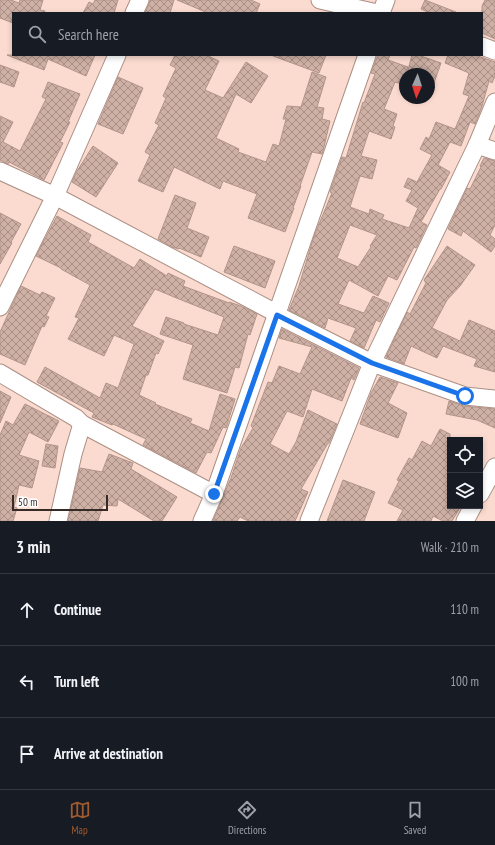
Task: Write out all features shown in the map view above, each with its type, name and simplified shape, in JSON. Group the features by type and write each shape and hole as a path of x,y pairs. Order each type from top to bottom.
{"street":[{"path":"134,12 140,0"},
{"path":"320,0 373,12"},
{"path":"381,12 386,0"},
{"path":"483,46 495,51"},
{"path":"0,307 55,196 117,56"},
{"path":"202,521 214,494 367,56"},
{"path":"309,521 372,363 495,102"},
{"path":"476,145 495,151"},
{"path":"0,171 55,196 274,312 277,315 372,363 465,396 495,399"},
{"path":"0,373 76,418 82,424 214,494"},
{"path":"58,521 73,454 82,424"},
{"path":"483,489 495,467"},
{"path":"465,521 471,509"}],"building":[{"path":"0,0 11,0 19,3 20,0 43,0 40,10 44,12 12,12 12,23 0,18"},
{"path":"95,0 118,0 114,12 84,12 89,2 93,4"},
{"path":"150,0 174,0 170,12 145,12"},
{"path":"177,0 251,0 260,4 256,12 206,12"},
{"path":"425,0 456,12 428,12 421,9"},
{"path":"485,0 495,0 495,39 483,33 482,6"},
{"path":"7,55 95,56 86,76 48,59 44,70"},
{"path":"174,56 208,56 219,61 205,90 223,98 246,62 268,76 251,103 236,94 216,138 239,149 238,152 266,162 273,144 279,146 286,119 283,119 287,106 301,107 312,72 326,77 317,107 324,108 322,119 330,121 324,147 322,154 312,152 285,232 248,218 257,194 223,181 220,189 174,167 163,192 138,181 150,155 145,152 159,125 155,123 166,98 163,96 176,68 170,65"},
{"path":"273,56 326,56 319,73"},
{"path":"378,56 390,56 388,60 408,67 399,68 399,83 395,82 384,109 397,114 391,139 369,131 361,156 377,160 372,179 360,176 350,207 369,214 370,209 384,215 382,219 409,228 418,208 406,201 412,190 404,187 408,178 417,182 432,155 420,149 426,137 429,139 436,122 455,129 469,96 463,94 469,73 445,63 448,56 478,56 495,62 495,76 492,83 489,81 475,124 470,122 461,146 450,142 438,165 450,172 421,222 427,225 416,248 414,247 397,280 388,276 378,296 349,280 338,304 364,313 373,296 389,303 380,322 376,320 364,348 350,341 356,328 328,318 325,328 289,310 299,286 314,236 332,193 330,192 342,157 346,158 363,102 364,103 375,74 371,73","holes":["350,225 377,235 370,246 371,247 358,267 337,258"]},
{"path":"412,56 421,56 441,63 435,80 435,68 409,68"},
{"path":"0,65 19,72 14,87 0,82"},
{"path":"118,77 143,88 123,134 98,124"},
{"path":"48,82 80,94 68,122 70,122 60,142 63,143 44,180 9,162 8,164 0,160 0,116 13,122 3,142 20,151 46,99 42,97"},
{"path":"93,146 118,163 96,197 72,182 77,171"},
{"path":"484,158 495,161 495,225 490,235 495,239 495,246 491,252 463,231 461,236 448,229 467,188 470,189"},
{"path":"175,195 196,203 187,228 209,237 201,257 179,248 172,247 158,239"},
{"path":"0,213 21,224 0,264"},
{"path":"57,216 91,235 88,242 134,268 140,259 167,276 168,273 185,281 183,286 241,306 257,314 250,335 248,334 239,368 235,367 227,393 183,379 193,345 160,334 166,317 218,335 224,317 155,289 132,326 164,341 158,354 156,353 139,395 156,403 155,404 192,419 190,423 209,431 220,394 235,399 226,428 223,427 211,453 207,452 196,473 143,445 146,439 113,424 112,425 92,417 94,413 37,382 45,367 100,398 106,383 118,388 134,344 114,335 104,356 68,339 79,318 75,317 90,285 61,268 36,256"},
{"path":"234,246 275,261 265,288 224,272"},
{"path":"447,246 475,265 460,286 447,300 432,328 460,341 469,320 495,331 495,372 474,366 477,359 443,346 437,358 411,346 404,364 386,357 407,312 410,314 426,283 424,280"},
{"path":"21,286 40,295 42,292 55,298 46,316 49,317 44,327 42,326 25,365 0,354 0,332"},
{"path":"282,329 359,368 354,380 351,378 342,401 312,389 303,417 287,411 270,444 289,454 296,442 308,410 337,424 329,443 301,489 308,492 295,521 248,521 240,517 237,521 213,521 231,478 241,448 253,428 251,426 268,382 272,383 279,366 300,374 312,347 279,338"},
{"path":"380,377 398,383 388,403 407,413 398,438 360,424 371,393"},
{"path":"0,391 11,397 0,423"},
{"path":"449,401 464,406 495,409 495,428 477,420 446,414"},
{"path":"25,404 59,421 48,442 29,432 19,455 39,461 32,488 19,485 14,507 17,508 13,521 0,521 0,435 6,421 13,425"},
{"path":"440,429 450,434 450,437 447,437 447,509 459,509 452,521 443,521 433,516 431,521 397,521 403,510 388,503 399,481 397,480 409,458 412,460 422,441 431,446"},
{"path":"46,444 58,446 55,468 42,466"},
{"path":"109,454 133,463 131,469 177,497 162,521 154,521 118,499 117,506 103,505 98,521 68,521 80,468 102,472"},
{"path":"343,480 375,492 364,521 327,521"}],"route":[{"path":"214,494 277,315 372,363 465,396"}]}
